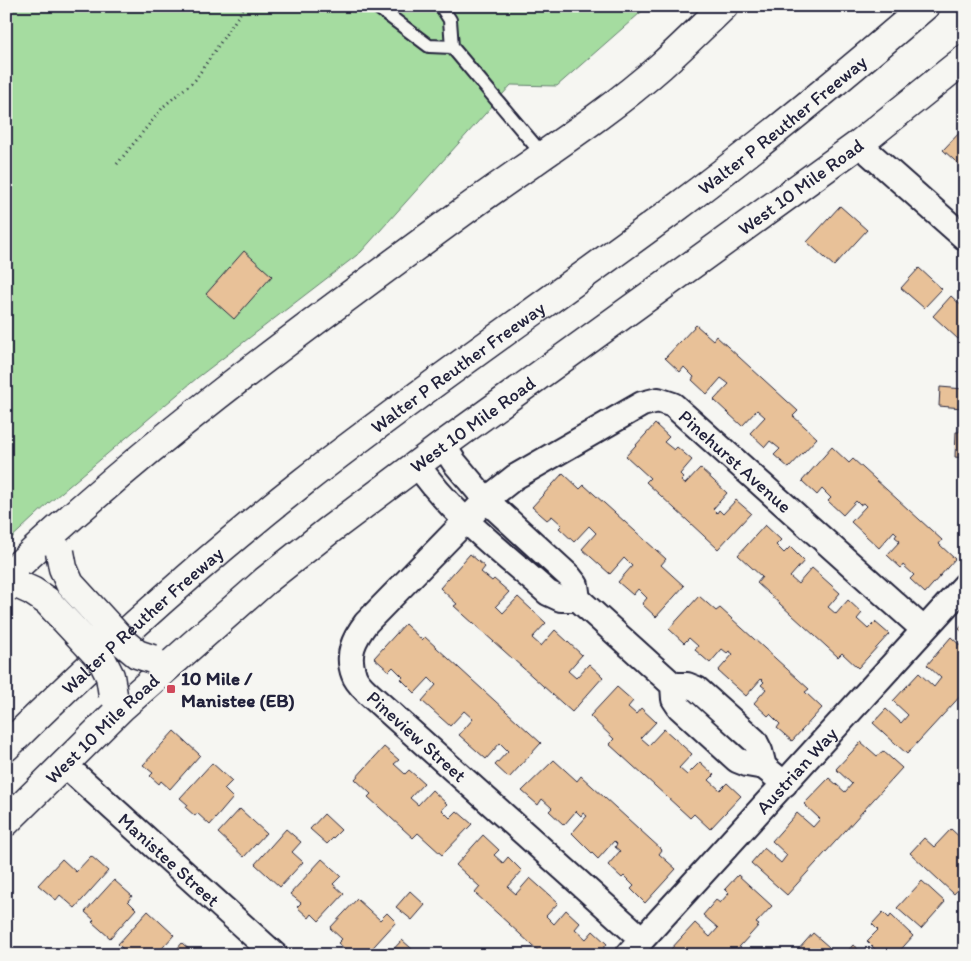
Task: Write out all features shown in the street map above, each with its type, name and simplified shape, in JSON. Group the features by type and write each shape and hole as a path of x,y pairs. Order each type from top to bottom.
{"main road":[{"path":"104,724 110,712 113,695 110,676 102,660 46,600 32,591 11,582 69,520 235,381 660,67 724,6"},
{"name":"Walter P Reuther Freeway","path":"6,747 104,653 259,517 346,448 676,208 747,154 925,6"},
{"name":"West 10 Mile Road","path":"6,822 104,724 265,581 442,445 859,144 965,59"},
{"path":"69,520 60,552 63,568 70,584 125,644 137,654 160,660 179,656"}],"street":[{"path":"859,144 965,238"},
{"name":"Pinehurst Avenue","path":"476,510 515,477 642,404 658,400 673,405 923,629"},
{"path":"442,445 454,462 476,510"},
{"path":"417,464 428,481 476,510 569,576 576,585 578,598 673,685 674,699 680,708 736,760 764,767 785,784"},
{"name":"Pineview Street","path":"476,510 366,623 354,638 350,656 354,676 369,694 635,947"},
{"name":"Austrian Way","path":"635,947 965,584"},
{"name":"Manistee Street","path":"64,764 275,955"}],"lane":[{"path":"376,6 429,46 452,46"},
{"path":"441,6 450,20 452,46 543,155"}],"path":[{"path":"117,164 164,106 195,80 246,6"}],"green space":[{"path":"6,6 648,6 557,86 511,85 361,252 197,378 49,503 6,543"}],"building":[{"path":"963,129 965,131 965,170 943,150"},
{"path":"840,206 867,230 834,266 807,242"},
{"path":"244,251 272,276 234,319 206,294"},
{"path":"919,268 942,289 924,308 901,288"},
{"path":"951,296 965,309 965,332 958,339 933,316"},
{"path":"696,325 713,340 716,336 798,411 793,416 817,438 789,468 774,455 780,449 770,441 765,447 750,433 765,417 757,410 742,426 714,400 729,384 721,378 707,394 692,380 694,377 684,367 680,372 665,358"},
{"path":"940,387 964,389 962,408 939,406"},
{"path":"961,414 965,414 965,464 963,464 964,458 955,457 956,432 959,432"},
{"path":"655,424 669,437 664,442 674,450 677,447 692,460 680,474 684,478 681,481 685,484 700,468 727,493 713,509 717,513 719,510 723,514 736,500 751,513 718,549 646,482 650,478 626,456"},
{"path":"832,447 849,463 853,459 942,540 939,544 955,559 925,593 910,579 914,575 903,565 901,568 887,555 900,541 895,537 897,534 894,531 879,548 851,522 866,506 863,503 860,505 856,501 843,515 828,501 831,498 822,489 817,495 802,481"},
{"path":"563,473 580,489 584,485 666,559 661,565 684,586 656,617 642,604 647,598 638,589 633,595 618,582 632,566 624,558 610,574 582,549 596,533 589,526 574,542 559,528 562,525 552,516 547,520 532,507"},
{"path":"765,525 781,540 776,545 784,553 790,547 804,561 790,577 798,584 812,568 840,593 828,607 836,614 848,600 862,613 857,619 868,629 875,622 889,634 858,668 842,653 838,657 757,583 762,577 738,555"},
{"path":"470,554 485,567 481,572 492,581 494,579 509,592 496,606 503,613 518,597 546,623 532,638 541,646 555,630 582,655 568,671 576,678 589,664 603,677 572,712 454,606 457,604 440,588"},
{"path":"699,596 716,611 720,608 809,689 805,692 822,708 792,741 777,728 780,724 770,714 768,716 754,703 766,689 761,685 764,682 761,679 746,696 718,671 733,654 729,651 727,653 722,649 710,663 695,650 698,646 689,638 684,643 669,629"},
{"path":"965,622 965,634 959,629"},
{"path":"405,624 422,640 425,637 541,743 509,778 495,765 508,751 500,743 486,759 459,735 473,719 464,711 450,726 422,701 436,685 429,678 415,693 401,679 403,677 393,667 389,671 374,658"},
{"path":"951,637 965,650 965,691 907,754 873,723 886,709 901,723 908,715 893,701 919,673 934,687 941,678 927,665"},
{"path":"617,687 633,701 628,707 636,714 641,708 656,722 641,738 649,745 664,729 692,754 679,768 687,775 700,762 714,775 709,780 720,790 727,783 741,796 710,829 694,814 690,818 609,744 614,739 590,716"},
{"path":"174,731 200,755 170,789 161,781 159,784 150,776 153,773 143,765"},
{"path":"861,742 877,756 883,751 902,768 787,895 751,863 764,848 781,863 787,855 772,841 797,813 813,827 820,819 804,804 829,778 845,792 852,784 836,769"},
{"path":"384,747 399,760 394,764 405,774 409,770 424,783 410,798 418,805 432,790 447,804 442,810 450,818 457,811 472,824 442,855 418,833 413,838 368,797 371,794 355,779"},
{"path":"554,760 577,781 581,776 662,850 659,854 676,869 645,903 631,889 634,886 608,865 620,851 615,847 617,844 614,841 598,859 572,833 587,816 583,813 581,816 576,811 564,825 549,811 552,808 542,799 538,805 522,791"},
{"path":"212,763 232,781 224,789 233,798 210,825 197,813 195,816 186,808 188,805 180,798"},
{"path":"240,809 266,833 244,857 218,833"},
{"path":"965,811 965,823 959,818"},
{"path":"324,814 341,830 327,844 310,829"},
{"path":"286,829 301,842 292,852 303,862 280,887 255,864"},
{"path":"951,829 965,842 965,871 963,873 965,875 965,882 954,894 910,853 924,838 934,847"},
{"path":"483,835 499,850 494,855 503,863 508,857 522,871 508,887 516,894 530,878 558,903 546,916 554,924 566,910 580,923 575,929 586,939 593,931 607,944 598,955 543,955 475,893 480,887 456,865"},
{"path":"91,856 108,871 75,908 60,895 56,900 38,885 62,859 76,872"},
{"path":"322,859 341,876 333,884 344,894 319,921 312,914 309,918 297,907 301,903 290,894"},
{"path":"738,875 772,906 756,923 759,925 732,955 675,955 670,950 695,923 710,937 718,928 703,915 716,900 720,903 729,893 725,889"},
{"path":"114,880 132,896 128,901 136,909 110,938 92,922 94,920 85,912"},
{"path":"922,881 945,902 921,929 897,908"},
{"path":"410,891 425,905 412,920 396,907"},
{"path":"357,899 380,920 387,913 396,922 366,955 352,955 338,943 342,939 330,928"},
{"path":"148,911 174,935 156,955 129,955 118,944"},
{"path":"883,912 889,918 891,915 913,936 896,955 881,955 867,941 878,930 872,924"},
{"path":"813,933 829,947 822,955 801,955 797,951"},
{"path":"402,940 411,948 418,955 388,955"},
{"path":"182,943 195,955 172,955"},
{"path":"853,945 859,950 864,955 844,955"}],"place":[{"name":"10 Mile / Manistee (EB)","path":"171,689"}]}
